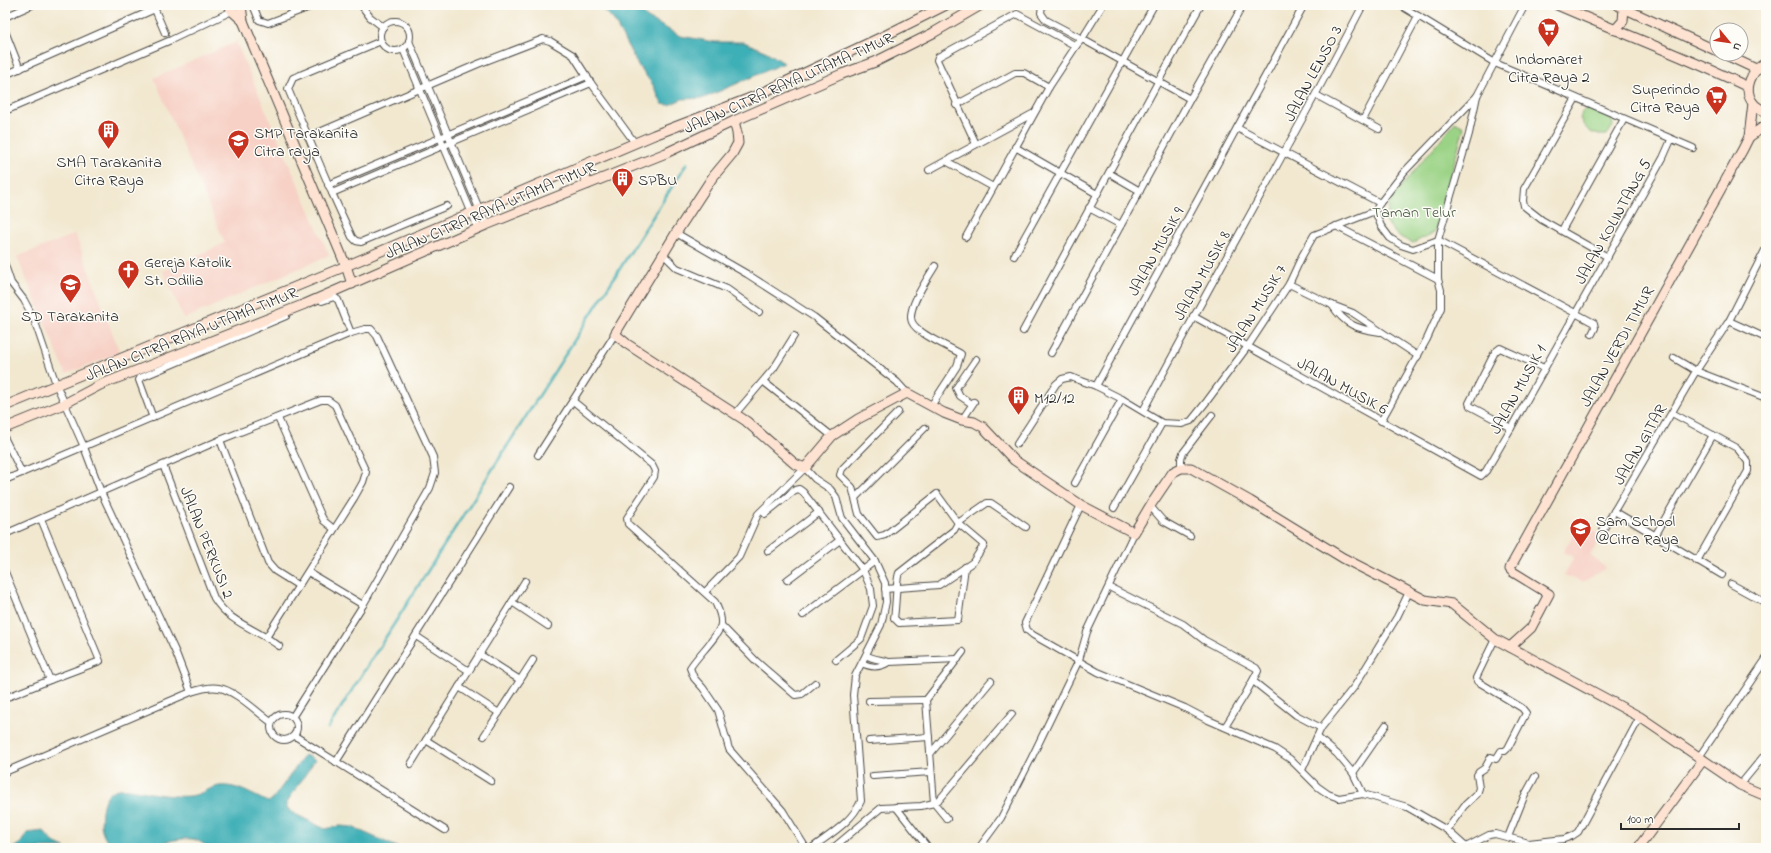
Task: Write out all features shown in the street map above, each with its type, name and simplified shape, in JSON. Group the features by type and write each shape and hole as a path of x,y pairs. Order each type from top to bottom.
{"street":[{"path":"5,18 32,5"},
{"path":"253,5 259,20 268,23 314,5"},
{"path":"361,5 370,17 383,27"},
{"name":"JALAN CITRA RAYA UTAMA TIMUR","path":"5,406 346,266 635,143 753,97 888,34 946,5"},
{"name":"JALAN CITRA RAYA UTAMA TIMUR","path":"5,428 64,404 100,385 352,284 482,226 666,153 734,121 842,74 875,62 919,41 981,5"},
{"path":"1042,5 1041,13 1046,20 1190,99"},
{"path":"966,237 1049,86 1076,46 1082,40 1103,5"},
{"path":"1014,256 1154,5"},
{"path":"1023,331 1201,5"},
{"path":"1052,352 1243,5"},
{"name":"JALAN MUSIK 9","path":"1096,386 1304,5"},
{"name":"JALAN LENSO 3","path":"1284,154 1363,5"},
{"path":"1400,5 1495,62 1671,140 1693,148"},
{"path":"1525,5 1477,96 1404,172 1375,211 1381,226 1390,238 1401,245 1413,249 1438,240 1596,325 1592,334"},
{"path":"1557,5 1710,68 1748,87"},
{"path":"229,6 244,21"},
{"path":"5,112 171,40 229,6 241,6 244,21 346,266 352,284"},
{"path":"1615,30 1623,21 1620,6"},
{"path":"1620,6 1709,47"},
{"path":"5,75 154,7 165,33"},
{"path":"976,144 937,64 938,57 1017,14 1076,46"},
{"path":"1363,120 1418,16"},
{"path":"409,41 403,49 391,50 383,45 381,41 380,36 383,27 392,21 401,22 408,29 409,41 451,142 482,226"},
{"path":"5,31 20,69"},
{"path":"308,138 478,64 544,39 573,55 591,83 635,143"},
{"path":"381,41 293,78 288,89 328,185 352,237 356,241 361,242 447,206"},
{"path":"403,49 440,138 476,211"},
{"path":"836,58 842,74"},
{"path":"1741,62 1756,69"},
{"path":"1766,63 1756,69 1748,87 1749,95 1753,103 1766,112"},
{"path":"956,105 1015,73 1024,73 1049,86"},
{"path":"328,185 587,76"},
{"path":"332,193 591,83"},
{"path":"1316,95 1379,129"},
{"path":"1381,421 1418,356 1441,308 1441,290 1438,279 1438,240 1469,134 1477,96"},
{"path":"1576,98 1524,189 1524,206 1542,220 1608,257"},
{"name":"JALAN VERDI TIMUR","path":"1510,647 1531,628 1549,594 1510,570 1519,550 1749,137 1753,103"},
{"path":"929,170 1036,112"},
{"path":"1562,230 1624,119"},
{"path":"538,455 615,334 676,233 712,178 732,154 738,143 734,121"},
{"name":"JALAN VERDI TIMUR","path":"1749,137 1766,125"},
{"path":"1237,128 1380,203"},
{"name":"JALAN KOLINTANG 5","path":"1575,314 1663,158 1671,140"},
{"path":"1015,147 1097,194"},
{"name":"JALAN MUSIK 8","path":"1143,411 1193,316 1284,154"},
{"path":"946,161 993,187"},
{"path":"580,167 588,184"},
{"path":"1109,173 1140,191"},
{"path":"1089,208 1121,226"},
{"name":"JALAN MUSIK 7","path":"1162,423 1182,424 1191,421 1207,402 1248,346 1289,284 1314,235 1375,211"},
{"path":"1336,226 1438,279"},
{"path":"676,233 747,274 814,317 897,382 907,393 962,420 974,422 983,427 1014,460 1081,505 1134,533"},
{"name":"JALAN GITAR","path":"1603,530 1696,371 1729,321 1766,248"},
{"path":"664,255 677,268 727,289 759,312"},
{"path":"5,265 12,283 24,300 34,319 56,384 84,447 101,492 176,652 191,692"},
{"path":"931,406 957,366 961,354 918,330 912,324 910,317 913,308 935,266"},
{"path":"1289,284 1332,305 1353,313 1418,356"},
{"path":"153,418 139,380 140,378 320,302 334,298 338,300 351,333"},
{"path":"1332,305 1338,315 1348,324 1364,330 1380,332"},
{"name":"JALAN MUSIK 1","path":"1481,476 1486,472 1575,314"},
{"name":"JALAN MUSIK 6","path":"1193,316 1481,476"},
{"path":"1729,321 1766,338"},
{"path":"5,480 351,333 365,328 371,329 377,336 433,457 435,473 430,488 413,520 363,605 293,716"},
{"path":"187,331 194,348"},
{"path":"615,334 627,344 736,414 766,436 795,464 805,468 815,479 830,489 836,497 842,518 875,561 884,583 886,602 881,625 855,676 853,695 861,801 857,810 849,819 812,848"},
{"path":"736,414 764,382 794,336"},
{"path":"1511,428 1470,406 1469,403 1494,352 1500,348 1544,368"},
{"path":"1674,358 1696,371 1766,398"},
{"path":"962,420 973,403 960,396 956,388 976,359"},
{"path":"1017,444 1056,384 1062,379 1071,377 1096,386 1122,399 1162,423 1114,508"},
{"path":"764,382 832,436"},
{"path":"705,592 738,557 758,514 805,468 832,436 858,419 907,393"},
{"path":"1075,483 1122,399"},
{"path":"5,534 220,440 321,400 328,400 335,405 366,472 363,482 354,498 267,636"},
{"path":"573,401 652,465 655,471 654,477 627,518 628,524 715,602 720,616 721,625 718,632 690,668 694,678 718,710 729,749 783,811 806,848"},
{"path":"885,589 939,584 973,562 984,545 958,523 937,494 885,535 877,536 859,514 852,488 840,475 842,469 898,412"},
{"path":"1672,413 1737,448 1748,462 1748,471 1697,561"},
{"path":"1181,468 1183,453 1212,415"},
{"path":"278,418 324,521 334,529"},
{"path":"855,498 925,428"},
{"path":"1655,536 1714,435"},
{"path":"5,439 22,473"},
{"path":"220,440 268,563 275,571 299,586"},
{"name":"JALAN PERKUSI 2","path":"163,465 214,598 219,606 231,618 267,636 279,646"},
{"path":"979,848 1001,818 1079,660 1087,632 1134,533 1172,472 1181,468 1191,468 1250,501 1343,558 1409,592 1425,600 1452,604 1495,639 1640,717 1740,785 1766,796"},
{"path":"336,762 509,487"},
{"path":"765,514 795,490 799,489 819,512 863,570 871,589 873,606 860,639 836,660"},
{"path":"965,567 958,620 899,624 894,618 898,588 897,577 899,573 954,530 958,523 987,503 991,503 1026,527"},
{"path":"1081,505 1025,623 1027,630 1033,635 1098,672 1185,708 1275,749 1290,759 1318,788 1328,794 1339,798 1362,794 1408,807 1447,830 1466,848 1489,835 1495,834 1518,842 1529,843 1564,839 1578,832 1640,717"},
{"path":"1150,506 1163,521 1190,536"},
{"path":"768,551 819,512"},
{"path":"1614,512 1722,575"},
{"path":"5,698 100,661 40,519"},
{"path":"787,580 840,540"},
{"path":"803,615 875,561"},
{"path":"5,572 50,680"},
{"path":"308,572 363,605"},
{"path":"411,764 525,581"},
{"path":"1731,584 1766,603"},
{"path":"1108,587 1183,624 1204,640 1258,670 1225,727"},
{"path":"1302,770 1321,728 1354,687 1402,608 1409,592"},
{"path":"512,602 548,626"},
{"path":"721,625 756,661 795,694 802,694 815,683"},
{"path":"416,636 469,671"},
{"path":"1447,830 1464,806 1477,794 1479,788 1478,772 1485,768 1491,757 1496,759 1501,751 1506,751 1526,713 1522,708 1477,681 1476,678 1495,639"},
{"path":"947,819 934,803 926,700 963,652"},
{"path":"479,654 520,680"},
{"path":"866,655 873,659 882,659 889,662 958,659"},
{"path":"1638,848 1701,759 1766,659"},
{"path":"484,736 533,660"},
{"path":"862,663 869,667 881,667 889,662"},
{"path":"930,754 991,681"},
{"path":"1253,681 1296,715 1321,728"},
{"path":"459,687 499,713"},
{"path":"5,772 191,692 206,688 222,688 241,699 271,722"},
{"path":"868,701 926,700"},
{"path":"285,713 293,716 297,722 298,729 295,736 289,740 281,741 274,737 271,730 271,722 277,716 285,713"},
{"path":"833,848 881,808 921,806 934,803 940,799 1012,714"},
{"path":"1353,773 1386,725"},
{"path":"295,736 445,830"},
{"path":"869,741 929,737"},
{"path":"1317,737 1337,754 1353,773 1362,794"},
{"path":"426,740 491,781"},
{"path":"1740,785 1763,757"},
{"path":"872,776 931,772"},
{"path":"1508,838 1524,797 1535,777"},
{"path":"896,808 928,848"}],"shaded area":[{"name":"SMP Tarakanita Citra raya","path":"236,42 329,255 184,319 163,271 225,243 154,78"},
{"name":"SD Tarakanita","path":"75,234 120,353 66,374 17,257"},
{"name":"Sam School @Citra Raya","path":"1582,520 1600,536 1598,543 1590,555 1606,568 1583,582 1564,575 1574,557 1563,552"}],"green space":[{"path":"1587,107 1612,119 1613,126 1607,135 1594,134 1582,123 1580,119 1582,112"},
{"name":"Taman Telur","path":"1455,122 1464,127 1435,232 1413,243 1398,236 1386,222 1390,200"}],"water":[{"path":"597,5 637,5 646,17 680,36 715,42 744,42 767,52 784,63 704,98 682,99 669,105 662,104 653,85 638,65 613,19"},
{"path":"305,755 315,760 287,802 287,808 295,814 325,829 340,826 352,827 399,848 278,848 268,846 247,849 214,848 192,839 178,839 160,844 155,848 112,848 103,835 101,823 104,802 108,795 113,791 126,789 165,795 190,796 219,786 226,786 238,788 268,802 272,800"},
{"path":"44,831 48,837 65,848 13,848 20,844 27,833"}],"waterway":[{"path":"328,728 687,163"}],"place":[{"name":"Indomaret Citra Raya 2","path":"1549,48"},
{"name":"Superindo Citra Raya","path":"1716,116"},
{"name":"SMA Tarakanita Citra Raya","path":"109,150"},
{"name":"SMP Tarakanita Citra raya","path":"239,160"},
{"name":"SPBU","path":"623,198"},
{"name":"Gereja Katolik St. Odilia","path":"129,290"},
{"name":"SD Tarakanita","path":"70,304"},
{"name":"M12/12","path":"1019,416"},
{"name":"Sam School @Citra Raya","path":"1580,548"}]}
